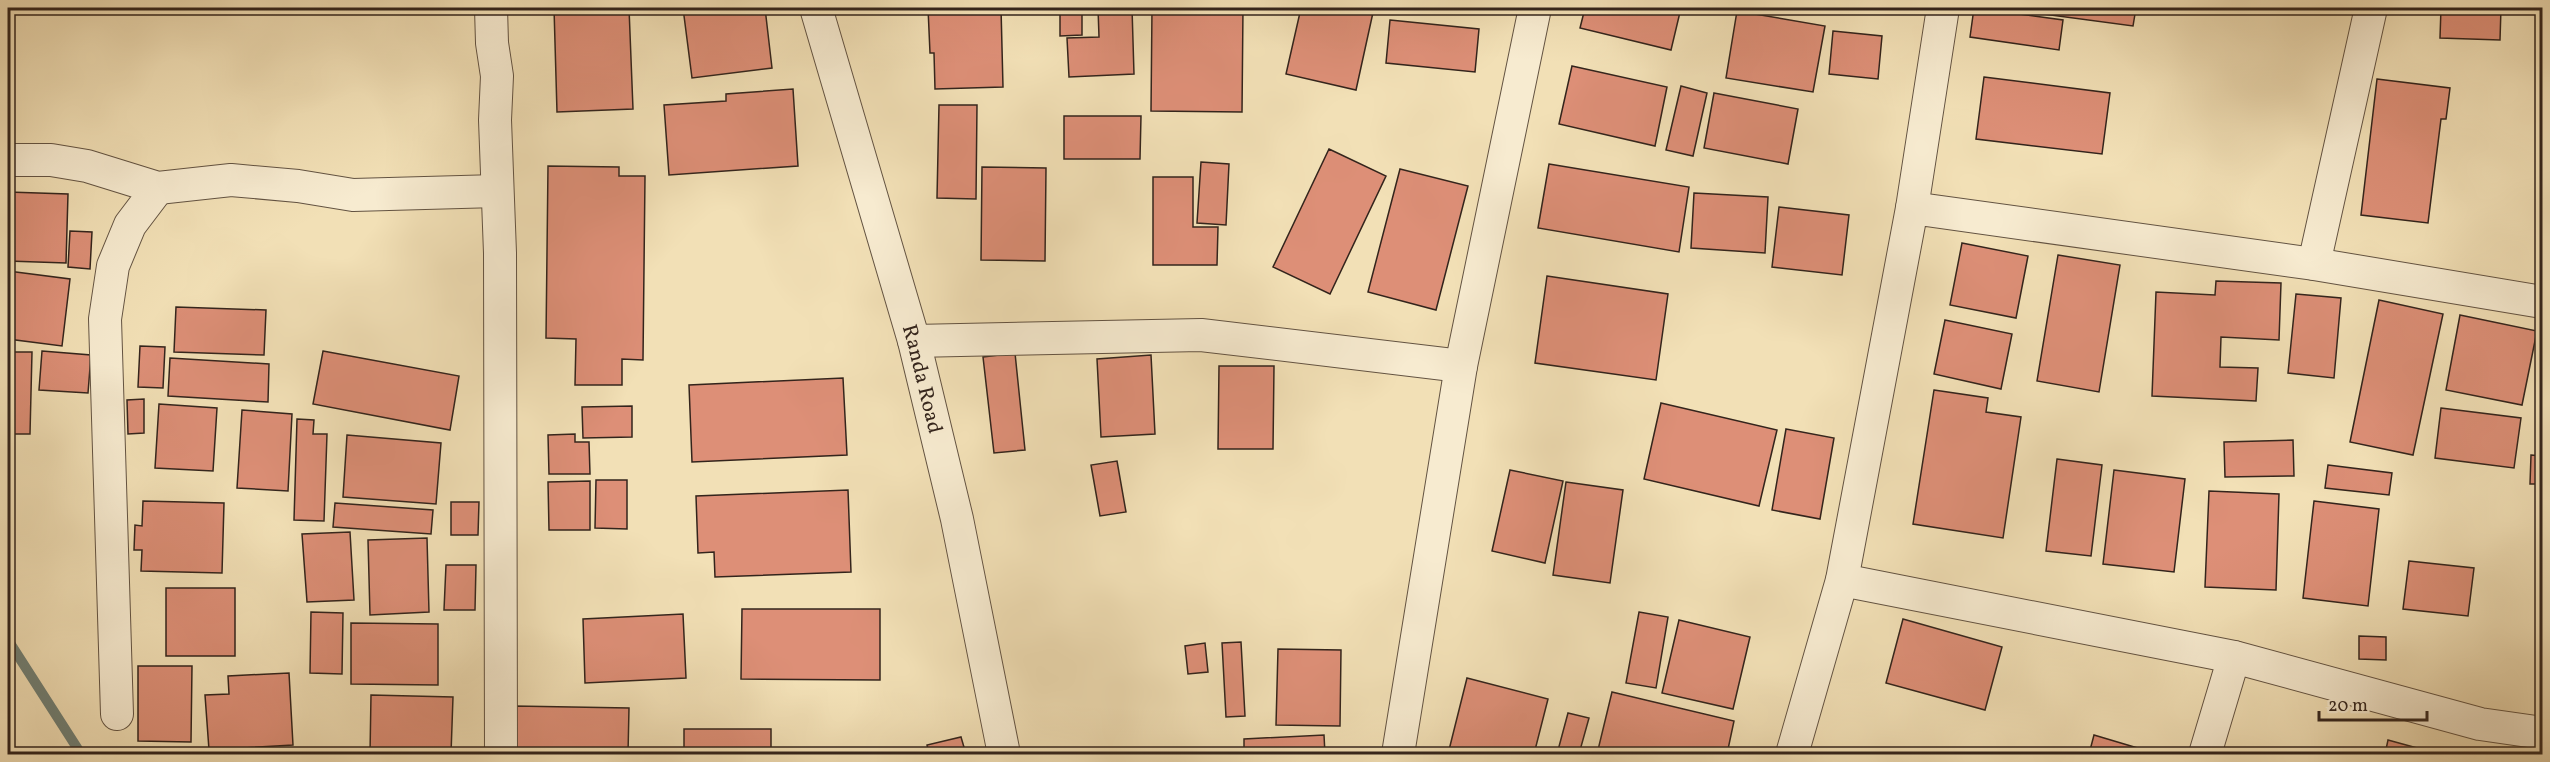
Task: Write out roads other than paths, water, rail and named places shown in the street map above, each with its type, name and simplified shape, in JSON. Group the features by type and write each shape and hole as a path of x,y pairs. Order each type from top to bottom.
{"street":[{"path":"491,8 492,43 497,76 497,191 501,265 501,754"},
{"name":"Randa Road","path":"816,8 914,341 957,519 1004,754"},
{"path":"1398,754 1461,366 1535,8"},
{"path":"1792,754 1842,580 1912,208 1943,8"},
{"path":"2314,264 2371,8"},
{"path":"8,160 51,160 87,166 158,188 231,180 298,186 353,195 497,191"},
{"path":"117,714 105,319 113,266 130,225 158,188"},
{"path":"1912,208 2314,264 2542,302"},
{"path":"914,341 1201,335 1461,366"},
{"path":"1842,580 2234,657 2481,724 2542,733"},
{"path":"2205,754 2234,657"}],"waterway":[{"path":"8,640 81,754"}]}
